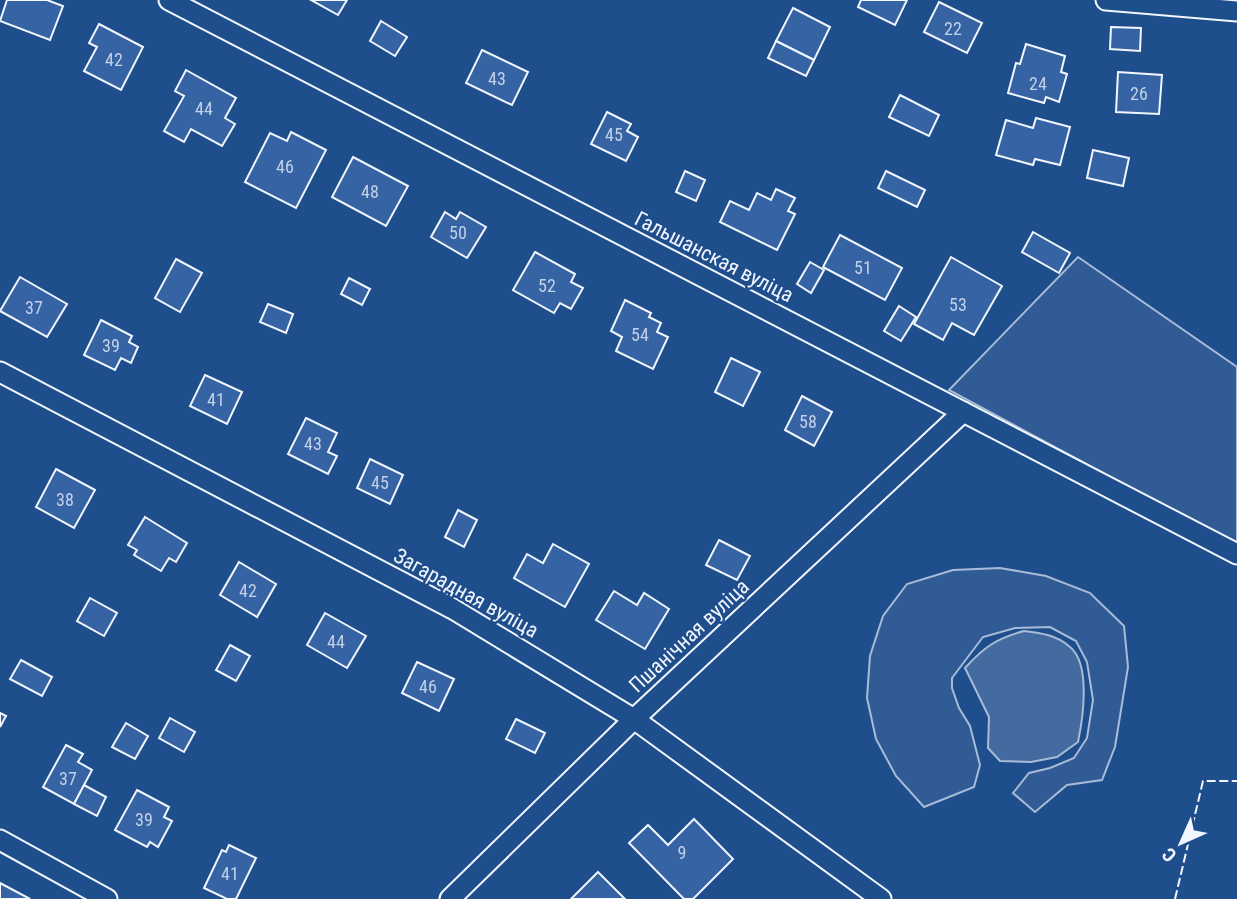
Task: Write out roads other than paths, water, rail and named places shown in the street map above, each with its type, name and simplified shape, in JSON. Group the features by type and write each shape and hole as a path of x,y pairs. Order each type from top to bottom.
{"street":[{"name":"Гальшанская вуліца","path":"169,0 1237,554"},
{"path":"1107,0 1237,11"},
{"name":"Загарадная вуліца","path":"0,372 453,609 634,719 881,899"},
{"name":"Пшанічная вуліца","path":"450,899 634,719 963,412"},
{"path":"0,840 107,899"}]}
